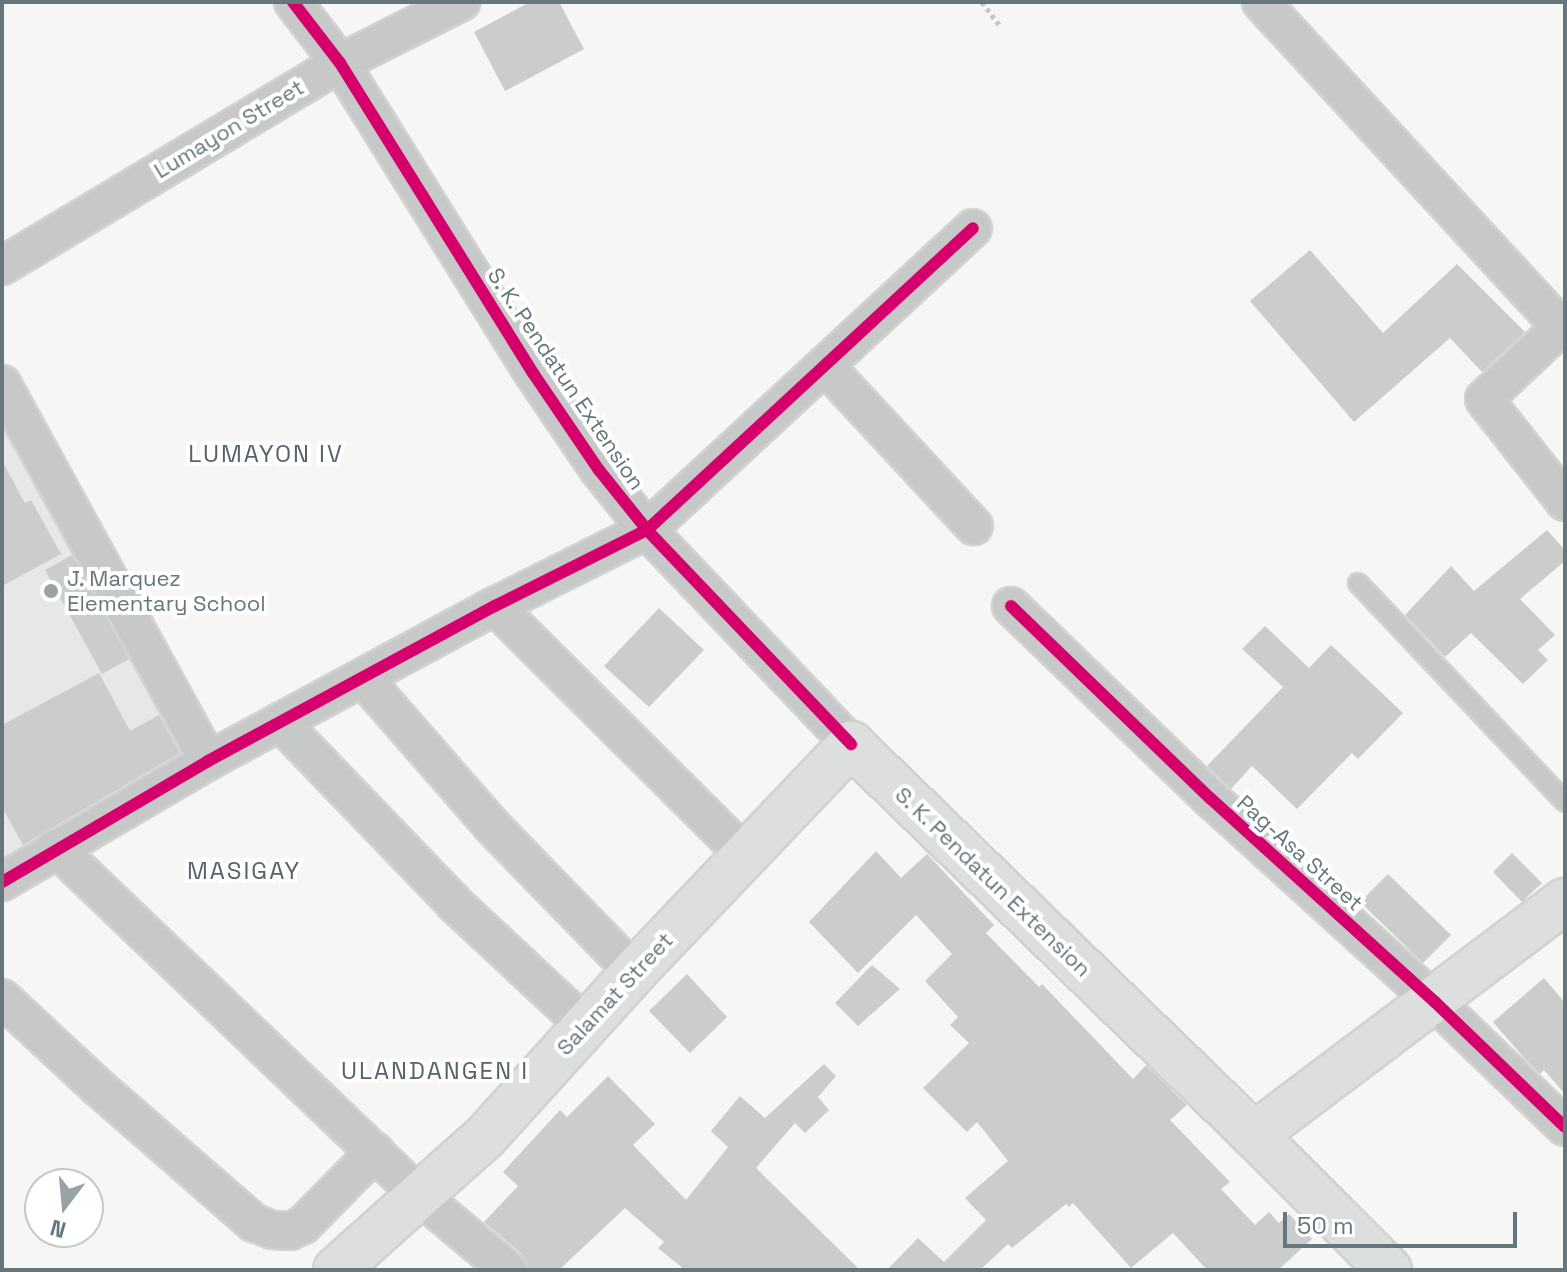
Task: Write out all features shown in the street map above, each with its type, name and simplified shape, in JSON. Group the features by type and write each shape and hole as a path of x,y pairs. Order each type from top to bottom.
{"main road":[{"name":"Salamat Street","path":"336,1270 485,1137 634,972 851,744"},
{"name":"S. K. Pendatun Extension","path":"851,744 1389,1270"},
{"path":"1254,1135 1435,1002 1565,901"}],"street":[{"name":"S. K. Pendatun Extension","path":"293,2 340,63 533,373 599,470 647,530 851,744"},
{"name":"Lumayon Street","path":"2,266 340,63 461,2"},
{"path":"1261,2 1563,325 1484,399 1565,502"},
{"path":"2,882 208,761 495,606 647,530 973,228"},
{"path":"826,367 974,526"},
{"path":"2,384 208,761"},
{"path":"495,606 745,855"},
{"name":"Pag-Asa Street","path":"1011,606 1210,798 1435,1002 1565,1127"},
{"path":"363,678 492,826 634,972"},
{"path":"280,722 455,904 586,1026"},
{"path":"56,848 421,1197 508,1270"},
{"path":"2,998 99,1088 254,1223 272,1230 290,1231 303,1225 375,1152"}],"lane":[{"path":"1358,583 1565,802"}],"path":[{"path":"982,2 1000,26"}],"shaded area":[{"name":"J. Marquez Elementary School","path":"2,423 198,760 2,863"}],"building":[{"path":"530,2 559,2 584,49 505,91 474,32"},
{"path":"1310,250 1383,333 1457,264 1525,332 1482,372 1450,338 1354,422 1250,301"},
{"path":"2,461 25,503 31,500 61,554 2,586"},
{"path":"1547,530 1565,550 1565,561 1520,599 1555,635 1538,650 1548,660 1523,684 1471,633 1445,657 1405,615 1451,566 1474,591"},
{"path":"72,555 129,659 102,674 45,570"},
{"path":"659,608 704,650 649,707 604,666"},
{"path":"1265,626 1309,668 1331,645 1403,713 1358,759 1352,753 1297,809 1252,766 1231,789 1207,766 1283,687 1242,649"},
{"path":"99,673 130,731 159,715 180,753 23,845 2,807 2,725"},
{"path":"876,851 901,878 927,854 994,925 986,933 1039,987 1042,984 1133,1079 1146,1065 1187,1105 1170,1120 1230,1182 1221,1189 1255,1225 1269,1212 1279,1223 1289,1214 1312,1239 1278,1270 1207,1270 1173,1233 1131,1268 1073,1203 1069,1207 1066,1204 1012,1248 1008,1244 980,1270 887,1270 918,1238 944,1262 986,1220 965,1198 1008,1161 977,1122 967,1132 923,1088 969,1043 950,1025 958,1017 925,981 952,954 916,915 858,973 809,922"},
{"path":"1512,853 1542,883 1522,902 1493,872"},
{"path":"1388,874 1451,935 1423,963 1360,902"},
{"path":"872,965 900,989 858,1026 835,1003"},
{"path":"687,974 727,1017 690,1053 649,1011"},
{"path":"1544,978 1565,1003 1565,1094 1544,1070 1540,1074 1524,1058 1493,1022"},
{"path":"824,1064 836,1076 818,1097 829,1110 805,1133 795,1123 756,1168 860,1270 685,1270 658,1248 664,1242 625,1208 559,1270 529,1270 522,1254 484,1222 518,1186 503,1172 560,1110 567,1117 608,1076 655,1124 633,1145 686,1200 728,1147 711,1131 740,1096 765,1118"}],"cycle path":[{"path":"293,2 340,63 533,373 599,470 647,530 851,744"},
{"path":"2,882 208,761 495,606 647,530 973,228"},
{"path":"1011,606 1210,798 1435,1002 1565,1127"}],"place":[{"name":"J. Marquez Elementary School","path":"51,591"}],"district":[{"name":"LUMAYON IV","path":"266,454"},
{"name":"MASIGAY","path":"244,871"},
{"name":"ULANDANGEN I","path":"435,1071"}]}
